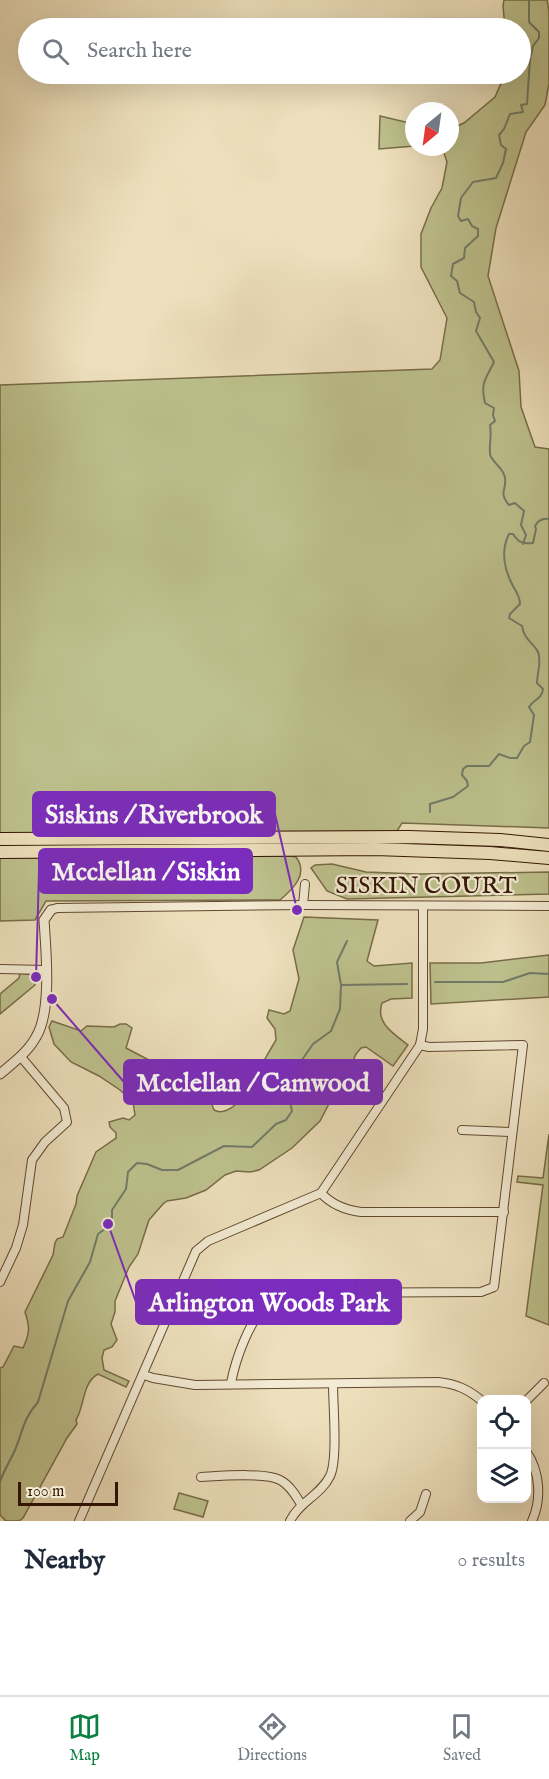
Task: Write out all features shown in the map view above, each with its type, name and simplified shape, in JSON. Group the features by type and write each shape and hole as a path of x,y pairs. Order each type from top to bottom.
{"main road":[{"path":"0,839 397,837 500,840 549,845"},
{"path":"0,852 375,849 490,853 549,858"}],"street":[{"name":"SISKIN COURT","path":"303,905 305,884"},
{"name":"SISKIN COURT","path":"51,910 57,908 303,905 549,906"},
{"path":"79,1521 196,1251 208,1241 321,1193 420,1045 423,1029 423,906"},
{"path":"0,1074 21,1057 36,1037 42,1023 45,1008 46,970 44,920 51,910"},
{"path":"0,969 46,970"},
{"path":"231,1383 234,1367 253,1323 269,1304 283,1298 298,1293 481,1292 494,1287 523,1045 429,1047 420,1045"},
{"path":"0,1282 16,1248 23,1225 32,1160 45,1142 67,1122 64,1108 21,1057"},
{"path":"462,1130 512,1132"},
{"path":"321,1193 327,1200 346,1210 361,1212 504,1212"},
{"path":"144,1375 195,1385 438,1382 454,1384 477,1397"},
{"path":"531,1396 544,1383"},
{"path":"290,1521 302,1504 331,1476 334,1460 333,1384"},
{"path":"531,1462 538,1478 537,1508 532,1521"},
{"path":"201,1477 265,1476 281,1480 302,1504"},
{"path":"410,1521 420,1512 426,1494"}],"green space":[{"path":"504,0 547,0 549,83 545,105 526,132 496,228 488,276 519,371 521,407 535,447 549,449 549,828 402,823 397,831 0,833 0,385 432,369 440,360 447,318 421,267 421,234 442,188 447,162 445,156 459,156 459,125 495,97 501,84 531,84 531,18 504,18"},
{"path":"380,116 405,122 405,147 379,149"},
{"path":"296,857 300,863 300,875 290,891 280,900 46,901 35,920 0,921 0,858"},
{"path":"332,864 366,872 418,874 549,872 549,894 347,899 327,891 311,868 315,865"},
{"path":"304,917 378,920 367,961 374,966 412,963 412,998 391,999 382,1003 381,1010 383,1022 408,1045 393,1066 366,1047 361,1048 320,1121 292,1148 259,1170 236,1171 225,1175 206,1190 186,1198 167,1201 149,1220 138,1254 129,1267 115,1301 115,1312 111,1324 117,1340 112,1347 104,1350 102,1358 104,1370 129,1381 126,1387 98,1374 93,1378 86,1389 76,1420 77,1424 23,1518 19,1521 6,1521 0,1515 0,1368 3,1367 14,1346 23,1348 28,1330 25,1312 53,1255 55,1243 57,1239 63,1237 96,1152 116,1138 116,1133 110,1127 109,1122 123,1118 129,1120 135,1115 133,1102 120,1090 71,1062 54,1044 49,1027 52,1021 81,1031 87,1026 114,1027 126,1024 132,1028 126,1048 189,1081 210,1100 214,1110 219,1112 228,1110 244,1094 276,1040 275,1029 267,1018 269,1010 284,1014 290,1011 299,979 293,950"},
{"path":"549,955 549,997 431,1004 430,963 481,963"},
{"path":"20,973 34,975 35,985 0,1014 0,994 19,978"},
{"path":"549,1134 549,1325 526,1316 543,1185 517,1182 518,1176 543,1178"},
{"path":"179,1493 208,1501 203,1517 174,1509"}],"waterway":[{"path":"529,0 529,18"},
{"path":"531,24 539,32 539,38 533,46 531,55"},
{"path":"523,544 526,535 521,525 524,511 515,503 509,505 506,501 503,494 504,474 490,454 490,425 495,421 494,408 485,403 483,390 494,362 476,331 480,318 474,302 460,293 457,281 451,276 453,264 464,258 465,248 478,236 478,229 472,226 468,219 461,221 458,216 461,198 473,182 496,178 506,149 501,145 499,135 510,114 523,112 521,105 527,104 528,84"},
{"path":"430,812 430,804 453,797 468,786 462,775 463,769 467,766 489,766 499,754 517,758 524,746 530,742 534,715 529,707 541,695 543,689 537,683 539,656 525,635 522,626 509,618 520,602 507,573 504,553 509,534 513,534 522,542 533,543 536,524 540,520 549,519"},
{"path":"0,1482 26,1420 38,1402 68,1301 90,1262 98,1234 112,1220 112,1210 126,1189 128,1172 137,1163 162,1170 178,1170 224,1146 252,1147 276,1124 286,1120 292,1111 289,1097 297,1067 313,1044 331,1031 340,1009 341,985 337,962 347,941"},
{"path":"435,982 503,982 530,973 549,974"},
{"path":"341,985 407,984"}],"place":[{"name":"Siskins / Riverbrook","path":"297,910"},
{"name":"Mcclellan / Siskin","path":"36,977"},
{"name":"Mcclellan / Camwood","path":"52,999"},
{"name":"Arlington Woods Park","path":"108,1224"}]}
